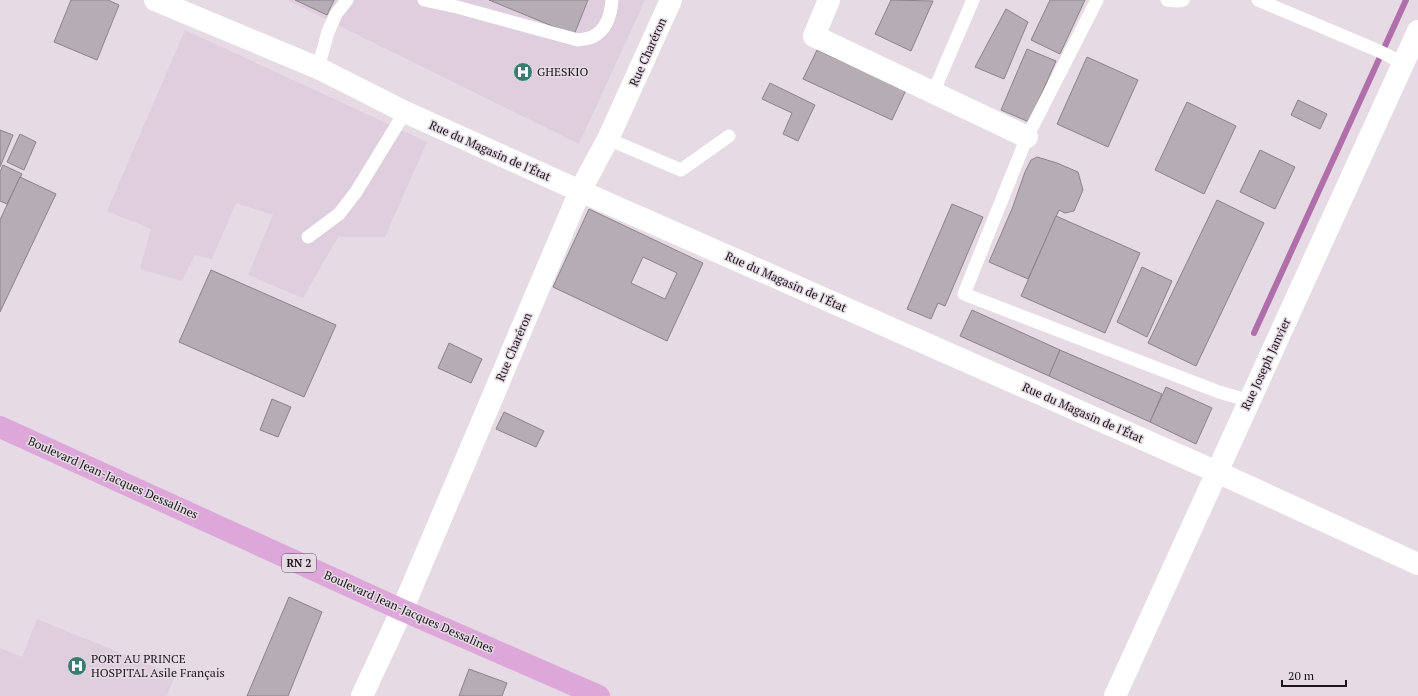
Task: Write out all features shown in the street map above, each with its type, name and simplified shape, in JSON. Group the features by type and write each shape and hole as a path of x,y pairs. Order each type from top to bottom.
{"main road":[{"name":"Boulevard Jean-Jacques Dessalines","path":"0,427 402,610 599,696"}],"street":[{"name":"Rue du Magasin de l'État","path":"155,0 318,68 405,112 580,191 1217,472 1418,564"},
{"name":"Rue Charéron","path":"362,696 402,610 580,191 608,139 671,0"},
{"path":"829,0 814,36 1027,137"},
{"name":"Rue Joseph Janvier","path":"1115,696 1250,401 1398,60 1418,31"}],"lane":[{"path":"318,68 328,32 336,14 347,0"},
{"path":"424,0 457,7 578,40 594,37 605,27 612,10 612,0"},
{"path":"933,93 973,0"},
{"path":"1097,0 1027,137 964,294 1219,392 1250,401"},
{"path":"1167,0 1183,0"},
{"path":"1258,0 1398,60"},
{"path":"308,237 339,214 356,192 405,112"},
{"path":"608,139 681,170 729,136"}],"shaded area":[{"name":"GHESKIO","path":"287,0 645,0 579,144"},
{"path":"185,30 427,142 385,237 338,237 303,298 248,275 273,215 236,203 212,259 195,255 182,281 140,269 151,229 107,211"},
{"name":"PORT AU PRINCE HOSPITAL Asile Français","path":"37,619 175,675 167,696 0,696 0,648 22,657"}],"building":[{"path":"71,0 108,0 119,5 97,60 54,42"},
{"path":"295,0 334,0 327,15"},
{"path":"489,0 588,0 574,35"},
{"path":"891,0 933,1 911,51 875,34"},
{"path":"1050,0 1085,0 1060,54 1031,40"},
{"path":"1006,9 1028,22 1004,79 975,67"},
{"path":"1027,49 1056,61 1029,122 1001,110"},
{"path":"817,50 906,90 892,120 803,79"},
{"path":"1087,57 1138,80 1108,147 1057,124"},
{"path":"770,83 815,105 798,141 783,134 792,113 762,99"},
{"path":"1298,100 1327,114 1320,129 1291,115"},
{"path":"1187,102 1236,126 1204,194 1155,170"},
{"path":"0,130 13,135 0,167"},
{"path":"20,134 36,142 24,170 7,162"},
{"path":"1260,150 1295,167 1275,209 1240,192"},
{"path":"1037,157 1057,163 1078,172 1083,190 1074,211 1065,213 1059,210 1028,279 989,262 1012,209 1025,172 1031,160"},
{"path":"3,165 22,174 7,204 0,201 0,172"},
{"path":"20,177 56,194 0,312 0,220"},
{"path":"1217,200 1264,223 1196,366 1148,343"},
{"path":"952,204 983,217 945,306 938,303 931,319 907,309"},
{"path":"589,209 703,263 667,341 553,287","holes":["643,257 677,273 665,299 631,283"]},
{"path":"1056,216 1140,253 1105,333 1021,296"},
{"path":"1142,267 1172,281 1147,337 1117,322"},
{"path":"211,270 336,325 304,397 179,342"},
{"path":"972,310 1060,350 1049,376 960,336"},
{"path":"449,343 482,359 471,383 438,368"},
{"path":"1060,350 1162,394 1150,422 1049,376"},
{"path":"1166,387 1212,408 1196,444 1150,422"},
{"path":"272,399 291,407 278,437 260,430"},
{"path":"504,412 544,431 536,447 496,429"},
{"path":"289,597 322,612 288,696 247,696"},
{"path":"469,669 507,683 502,696 459,696"}],"waterway":[{"path":"1254,333 1406,0"}],"place":[{"name":"GHESKIO","path":"523,72"},
{"name":"PORT AU PRINCE HOSPITAL Asile Français","path":"77,666"}]}
